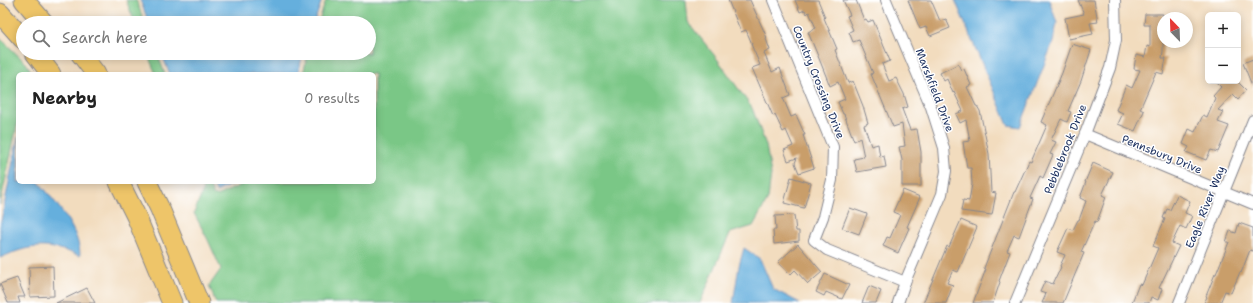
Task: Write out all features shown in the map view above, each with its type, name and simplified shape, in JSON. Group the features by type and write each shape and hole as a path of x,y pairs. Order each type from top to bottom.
{"highway":[{"path":"24,0 38,16"},
{"path":"38,0 51,16"},
{"path":"0,13 16,31"},
{"path":"40,60 49,72"},
{"path":"73,60 82,72"},
{"path":"85,60 94,72"},
{"path":"120,184 136,216 172,303"},
{"path":"147,184 160,209 199,303"},
{"path":"159,184 168,202 209,303"}],"street":[{"name":"Country Crossing Drive","path":"773,0 833,147 832,180 823,217 814,240 826,250 905,282"},
{"name":"Marshfield Drive","path":"886,0 931,107 944,148 946,171 942,194 905,282 898,303"},
{"name":"Pebblebrook Drive","path":"1015,303 1085,134 1110,68 1116,40 1115,0"},
{"name":"Eagle River Way","path":"1179,303 1253,120"},
{"name":"Pennsbury Drive","path":"1085,134 1253,204"}],"green space":[{"path":"126,0 136,0 142,16 132,16"},
{"path":"326,0 686,0 688,22 718,60 752,108 766,145 771,174 768,199 753,226 730,233 700,303 216,303 209,286 221,269 194,213 203,191 200,184 209,184 213,195 216,196 243,184 376,184 376,72 303,72 306,60 376,60 376,16 320,16"},
{"path":"0,38 16,53 16,60 23,60 32,72 16,72 16,130 0,205"},
{"path":"150,60 160,60 164,72 155,72"}],"water":[{"path":"140,0 322,0 316,16 146,16"},
{"path":"955,0 1049,0 1057,23 1053,42 1020,127 1008,125"},
{"path":"164,60 301,60 298,72 169,72"},
{"path":"16,147 16,184 41,184 59,207 71,226 79,246 80,256 58,249 40,247 21,250 0,258 0,226"},
{"path":"213,184 233,184 216,192"},
{"path":"744,248 760,259 773,289 800,303 733,303 739,266"}],"building":[{"path":"728,0 750,0 767,38 766,39 770,50 764,53 772,72 780,68 790,95 783,98 791,117 796,115 805,135 803,135 814,168 799,173 795,163 797,158 788,161 784,150 793,146 786,130 783,132 775,115 773,116 752,68 760,65 752,44 746,30 741,32"},
{"path":"795,0 818,0 837,49 835,50 848,83 853,81 863,106 868,123 864,125 871,146 878,144 880,157 884,156 886,167 857,172 854,159 864,157 860,138 854,141 838,102 845,99 838,82 830,86 808,32 816,28 809,12 807,14 805,10 800,12"},
{"path":"843,0 856,0 864,20 866,19 868,22 873,20 890,61 882,64 889,81 896,78 904,94 908,107 902,109 910,130 917,129 921,152 921,186 902,186 902,160 899,147 905,146 902,124 893,127 859,40 853,42 849,32 853,30 847,16 850,15"},
{"path":"908,0 931,0 940,21 946,19 950,28 930,36 926,27 920,29"},
{"path":"1078,0 1094,0 1098,22 1090,23 1093,34 1069,39 1065,18 1084,14"},
{"path":"1145,14 1157,14 1157,48 1163,48 1162,58 1166,58 1163,74 1156,72 1140,109 1144,111 1135,131 1118,124 1123,113 1116,110 1126,85 1132,88 1140,70 1134,69 1136,55 1145,57 1147,46 1150,47 1150,25 1144,25"},
{"path":"1072,44 1091,50 1081,81 1068,111 1071,112 1067,122 1061,119 1051,140 1056,142 1050,154 1053,155 1043,178 1040,176 1030,198 1033,199 1019,237 1014,235 1007,251 1010,252 999,281 1000,282 993,303 973,303 986,269 984,268 1014,192 1029,161 1031,162 1047,125 1041,122 1062,73"},
{"path":"1253,59 1253,88 1243,63"},
{"path":"958,64 961,70 964,69 971,85 967,87 980,111 989,154 991,192 996,193 992,215 961,211 963,200 969,201 972,184 971,168 967,168 963,142 970,141 966,120 960,123 956,114 963,111 947,79 944,81 940,73"},
{"path":"1218,84 1240,84 1246,90 1238,99 1233,94 1218,110 1223,112 1218,122 1229,126 1218,152 1211,150 1206,160 1186,152 1189,147 1183,144 1189,129 1195,132 1203,115 1207,117 1215,98 1213,96 1221,87"},
{"path":"1093,163 1113,172 1102,195 1106,197 1097,222 1095,221 1081,252 1084,253 1063,303 1042,303 1046,294 1040,292 1045,281 1053,284 1065,255 1057,252 1068,228 1073,230 1079,220 1086,201 1080,198"},
{"path":"791,177 811,183 804,208 784,203"},
{"path":"903,190 920,197 898,253 883,246 887,237 890,238 900,215 893,212"},
{"path":"1177,195 1190,201 1185,213 1192,216 1186,229 1180,226 1172,243 1179,246 1159,288 1162,289 1158,300 1151,297 1149,303 1132,302 1139,284 1142,285 1158,248 1153,246 1165,219 1163,218 1167,209 1170,210"},
{"path":"850,208 867,214 859,234 842,228"},
{"path":"794,215 796,231 799,231 799,241 774,244 773,230 776,230 775,216"},
{"path":"961,220 977,227 958,272 953,270 947,283 953,285 946,303 923,303 947,246 949,247"},
{"path":"1239,223 1253,228 1253,251 1250,250 1231,293 1225,291 1220,303 1204,303 1229,242 1226,242 1230,231 1236,233"},
{"path":"798,244 822,272 808,284 795,270 790,275 778,262"},
{"path":"53,266 54,296 30,297 29,267"},
{"path":"825,274 849,285 842,299 826,292 824,296 816,292"},
{"path":"17,278 25,297 18,297 20,303 8,303 0,284"},
{"path":"869,286 881,291 876,303 862,303"},
{"path":"87,288 95,303 56,303"}]}
